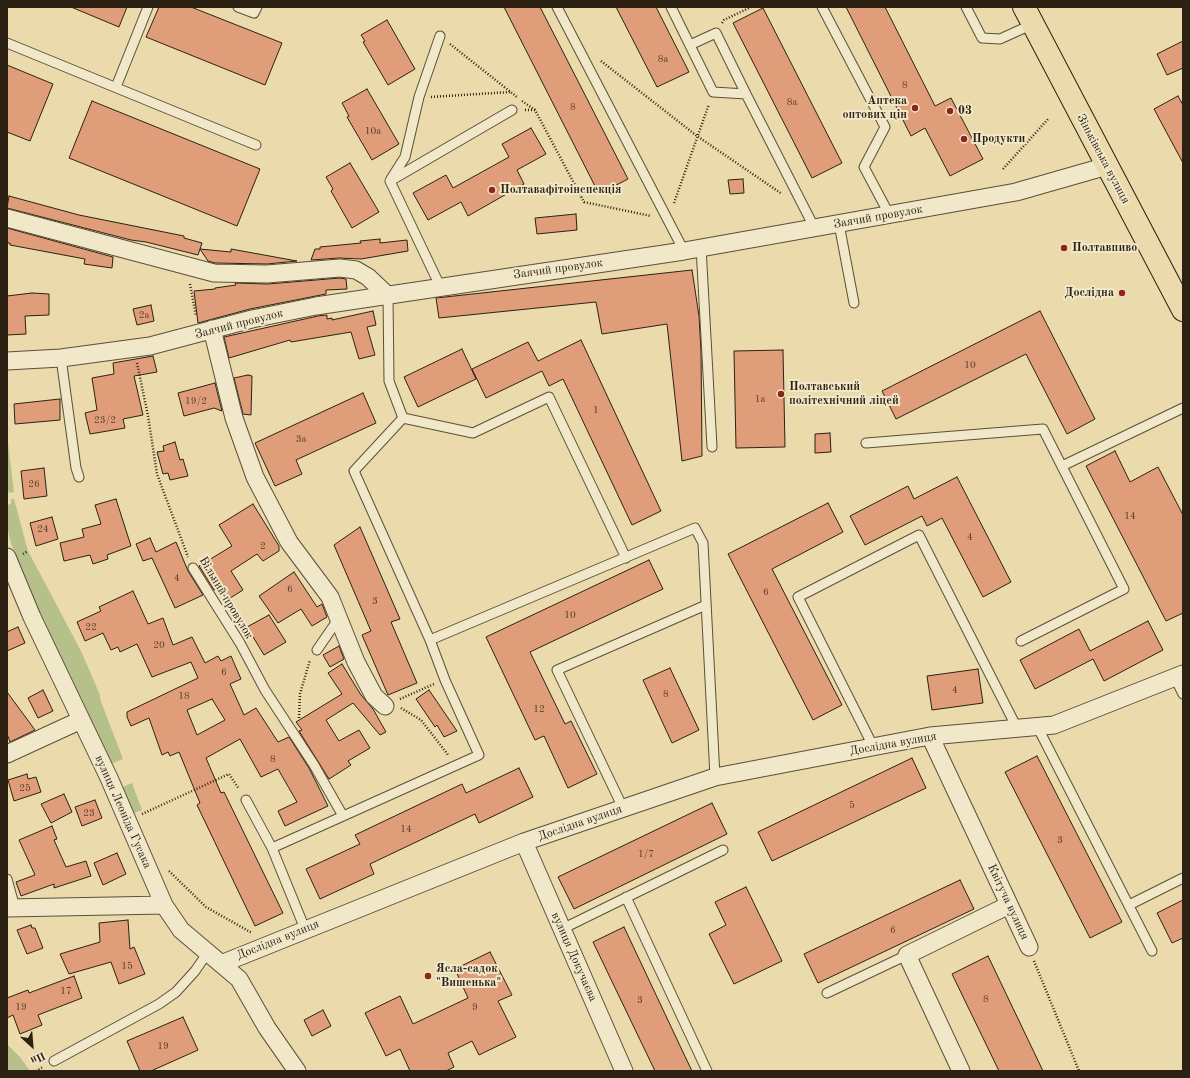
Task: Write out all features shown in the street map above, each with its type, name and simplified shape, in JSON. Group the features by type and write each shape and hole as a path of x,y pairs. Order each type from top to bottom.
{"main road":[{"name":"Зіньківська вулиця","path":"1028,15 1183,310"}],"street":[{"name":"Заячий провулок","path":"7,360 61,358 134,349 165,343 206,331 316,306 684,250 1016,192 1107,166"},
{"path":"7,218 189,265 214,273 267,274 340,268 356,270 368,277 388,296"},
{"path":"206,331 255,477 283,531 330,597 356,662 374,696 385,706"},
{"name":"вулиця Леоніда Гусака","path":"7,557 32,617 128,821 164,905"},
{"name":"Дослідна вулиця","path":"164,905 181,930 221,964 524,842 715,777 930,736 1054,725 1179,676"},
{"path":"7,754 81,720"},
{"name":"Квітуча вулиця","path":"930,736 1029,948"},
{"name":"вулиця Докучаєва","path":"524,842 624,1071"},
{"path":"11,908 164,905"},
{"path":"961,1071 907,955 1009,905"},
{"path":"221,964 239,979 267,1028 297,1071"}],"lane":[{"path":"116,87 148,7"},
{"path":"238,7 254,13 257,7"},
{"path":"557,7 684,250"},
{"path":"671,7 713,92 746,94"},
{"path":"822,7 885,127 864,167 889,214"},
{"path":"966,7 982,38 1000,39 1028,15"},
{"path":"690,45 716,33 814,228"},
{"path":"390,180 405,157 419,97 440,36"},
{"path":"7,43 256,145"},
{"path":"390,180 512,110"},
{"path":"390,180 440,286"},
{"path":"839,224 854,303"},
{"path":"701,247 712,447"},
{"path":"388,296 389,381 403,418"},
{"path":"61,358 76,468 79,477"},
{"path":"403,418 473,433 549,397 626,558"},
{"path":"1062,466 1183,408"},
{"path":"272,848 479,755 445,680 430,640 354,471 403,418"},
{"path":"866,443 1043,428 1124,589 1021,641"},
{"path":"430,640 695,528 703,543 715,777"},
{"path":"873,746 798,597 919,535 1017,728"},
{"name":"Вільний провулок","path":"193,568 240,643 269,695 314,765 343,816"},
{"path":"623,808 557,670 706,605"},
{"path":"317,650 339,618"},
{"path":"1179,676 1183,694"},
{"path":"1037,726 1152,951"},
{"path":"246,800 272,848 305,929"},
{"path":"562,929 723,850"},
{"path":"1129,905 1183,878"},
{"path":"7,879 11,908"},
{"path":"626,898 707,1071"},
{"path":"54,1061 159,1004 176,992 196,971 208,952"},
{"path":"827,993 907,955"}],"path":[{"path":"716,33 724,20 751,7"},
{"path":"598,59 697,136 805,210"},
{"path":"419,97 510,92"},
{"path":"584,202 668,220 713,92"},
{"path":"1003,169 1049,118"},
{"path":"189,265 190,283 206,331"},
{"name":"Вільний провулок","path":"134,349 148,416 157,474 193,568"},
{"path":"299,720 300,694 310,660 317,650"},
{"path":"385,706 445,680"},
{"path":"385,706 400,708 421,720 436,736 456,766"},
{"path":"128,821 229,774 246,800"},
{"path":"168,870 206,908 250,932 257,933"},
{"name":"Квітуча вулиця","path":"1029,948 1079,1071"}],"green space":[{"path":"7,435 14,492 9,493 7,486"},
{"path":"11,499 14,499 28,551 81,651 100,695 100,699 123,759 111,764 26,587 7,527 7,505 11,504"},
{"path":"132,783 142,810 132,814 120,788"},
{"path":"7,1044 20,1057 30,1071 7,1071"}],"building":[{"path":"71,7 127,7 119,27"},
{"path":"159,7 191,7 282,43 265,85 146,37"},
{"path":"504,7 540,7 628,179 599,194"},
{"path":"616,7 656,7 689,72 657,87"},
{"path":"846,7 885,7 935,106 951,98 983,159 950,176 925,128 911,136"},
{"path":"763,8 842,163 812,178 733,23"},
{"path":"387,20 415,69 388,85 363,42 365,41 361,35"},
{"path":"1183,41 1183,68 1167,75 1157,54"},
{"path":"7,65 53,84 30,141 7,132"},
{"path":"367,89 399,144 372,160 347,117 349,116 342,103"},
{"path":"1178,96 1183,105 1183,163 1154,109"},
{"path":"92,101 260,169 237,226 69,158"},
{"path":"531,128 546,154 517,170 524,184 468,216 461,202 428,220 413,193 446,175 453,188 509,157 502,144"},
{"path":"350,163 379,212 352,228 331,191 333,189 326,177"},
{"path":"743,179 744,193 730,194 728,180"},
{"path":"9,196 79,215 184,236 184,238 202,243 198,255 146,242 131,240 7,208"},
{"path":"576,214 577,230 537,234 535,218"},
{"path":"7,228 113,257 112,268 84,264 85,259 10,245 10,243 7,243"},
{"path":"380,239 380,243 407,240 408,251 361,259 339,258 311,260 315,249 320,249 320,247 361,243 360,241"},
{"path":"200,249 231,252 231,249 297,261 267,264 215,263 208,261"},
{"path":"692,270 699,316 701,351 702,456 682,461 667,324 602,334 596,302 439,318 436,298"},
{"path":"340,278 346,279 347,289 326,290 326,294 250,309 198,323 194,291 236,285 235,283 268,284"},
{"path":"32,293 49,294 49,315 25,316 26,334 7,335 7,296"},
{"path":"151,305 154,321 137,325 133,309"},
{"path":"373,311 376,325 367,327 375,355 359,359 351,332 291,342 290,340 229,358 224,337 318,316 327,315 327,319 332,318 332,320"},
{"path":"1040,311 1095,419 1067,434 1026,354 896,419 882,391"},
{"path":"581,340 661,511 632,525 563,379 549,386 542,371 486,398 472,369 528,342 538,361"},
{"path":"462,349 476,379 418,407 404,377"},
{"path":"783,350 785,447 736,448 734,351"},
{"path":"153,356 157,372 134,376 143,415 123,419 125,428 90,434 85,413 97,410 92,378 114,374 113,363"},
{"path":"248,375 252,376 251,415 243,414 234,378"},
{"path":"215,383 222,411 214,408 184,416 178,393"},
{"path":"363,393 376,423 296,460 302,474 275,486 255,443"},
{"path":"60,399 60,420 15,424 14,404"},
{"path":"830,433 831,452 815,453 815,434"},
{"path":"175,442 180,460 183,459 188,476 170,480 168,473 163,474 157,452 164,451 163,446"},
{"path":"1115,451 1130,482 1158,467 1183,515 1183,613 1166,621 1086,466"},
{"path":"44,468 47,496 24,499 21,471"},
{"path":"957,477 1011,582 983,597 942,518 927,526 922,516 865,545 850,516 908,486 914,499"},
{"path":"116,499 131,546 107,555 108,559 93,564 90,555 64,561 60,543 84,537 82,529 101,524 95,505"},
{"path":"828,503 843,532 772,569 842,705 813,720 728,554"},
{"path":"253,504 279,546 279,551 263,561 257,554 231,571 243,590 227,600 219,588 214,590 199,566 232,546 219,525"},
{"path":"52,517 58,539 36,546 30,523"},
{"path":"360,527 400,619 391,622 417,683 388,695 362,635 371,631 334,545"},
{"path":"150,538 156,552 176,542 188,571 203,595 175,608 152,558 143,561 136,544"},
{"path":"649,560 663,589 530,652 565,724 571,721 597,774 568,788 544,736 535,740 486,637"},
{"path":"294,572 317,607 322,604 327,617 312,626 301,609 278,623 259,596"},
{"path":"133,591 148,624 163,618 173,645 192,637 205,663 218,656 221,661 231,656 241,679 230,684 244,715 256,708 278,742 289,737 309,768 328,806 285,826 278,811 297,802 278,769 261,777 240,739 206,758 221,793 224,792 283,913 255,926 197,805 200,803 179,752 170,756 168,752 162,755 149,718 131,726 127,717 127,712 198,678 191,662 152,677 137,644 120,652 118,647 111,650 103,633 85,641 77,622 101,611 99,607","holes":["212,699 225,720 197,735 187,710"]},
{"path":"269,615 286,642 264,655 247,627"},
{"path":"1148,621 1163,650 1104,681 1093,659 1035,689 1020,660 1079,629 1090,651"},
{"path":"18,627 25,643 7,651 7,632"},
{"path":"339,646 344,659 330,667 323,655"},
{"path":"342,664 361,695 373,709 386,732 380,735 353,703 326,720 339,741 359,730 370,748 348,761 351,765 329,779 299,731 302,730 296,722 342,694 328,673"},
{"path":"670,668 699,730 672,743 643,680"},
{"path":"978,669 983,703 932,710 927,676"},
{"path":"43,690 53,711 38,718 28,698"},
{"path":"429,690 457,731 444,737 437,725 435,727 416,699"},
{"path":"7,692 35,730 10,742 7,734"},
{"path":"1037,756 1122,922 1090,938 1005,772"},
{"path":"912,758 926,788 772,861 758,832"},
{"path":"519,768 533,797 479,823 475,814 370,864 374,874 320,899 306,869 360,844 355,835 462,784 466,793"},
{"path":"27,774 28,779 36,777 41,792 14,801 8,780"},
{"path":"64,794 72,812 51,823 41,804"},
{"path":"95,800 102,818 82,826 75,807"},
{"path":"712,803 727,834 574,909 558,877"},
{"path":"52,826 57,839 54,840 66,867 86,861 91,876 54,888 54,884 21,896 16,882 35,875 19,840"},
{"path":"117,853 126,874 103,885 94,863"},
{"path":"960,880 974,909 818,983 804,954"},
{"path":"746,887 782,961 734,984 709,934 726,925 715,902"},
{"path":"1183,900 1183,938 1172,943 1157,913"},
{"path":"128,920 130,949 134,947 145,974 119,984 111,962 69,974 60,954 100,942 99,923"},
{"path":"31,925 32,928 35,928 43,948 27,954 17,930"},
{"path":"624,927 692,1071 655,1071 593,942"},
{"path":"490,952 512,995 498,1001 516,1037 479,1055 472,1041 448,1053 454,1067 446,1071 410,1071 400,1049 386,1056 365,1013 400,996 413,1024 468,998 455,969"},
{"path":"988,956 1043,1071 999,1071 952,974"},
{"path":"74,976 82,998 38,1015 42,1025 20,1034 13,1015 7,1018 7,998 28,990 29,993"},
{"path":"323,1010 331,1026 312,1036 304,1020"},
{"path":"183,1017 198,1050 151,1071 140,1071 127,1041"}],"place":[{"name":"Аптека оптових цін","path":"915,108"},
{"name":"03","path":"950,111"},
{"name":"Продукти","path":"964,139"},
{"name":"Полтавафітоінспекція","path":"492,190"},
{"name":"Полтавпиво","path":"1064,248"},
{"name":"Дослідна","path":"1122,293"},
{"name":"Полтавський політехнічний ліцей","path":"781,394"},
{"name":"Ясла-садок \"Вишенька\"","path":"428,976"}]}
